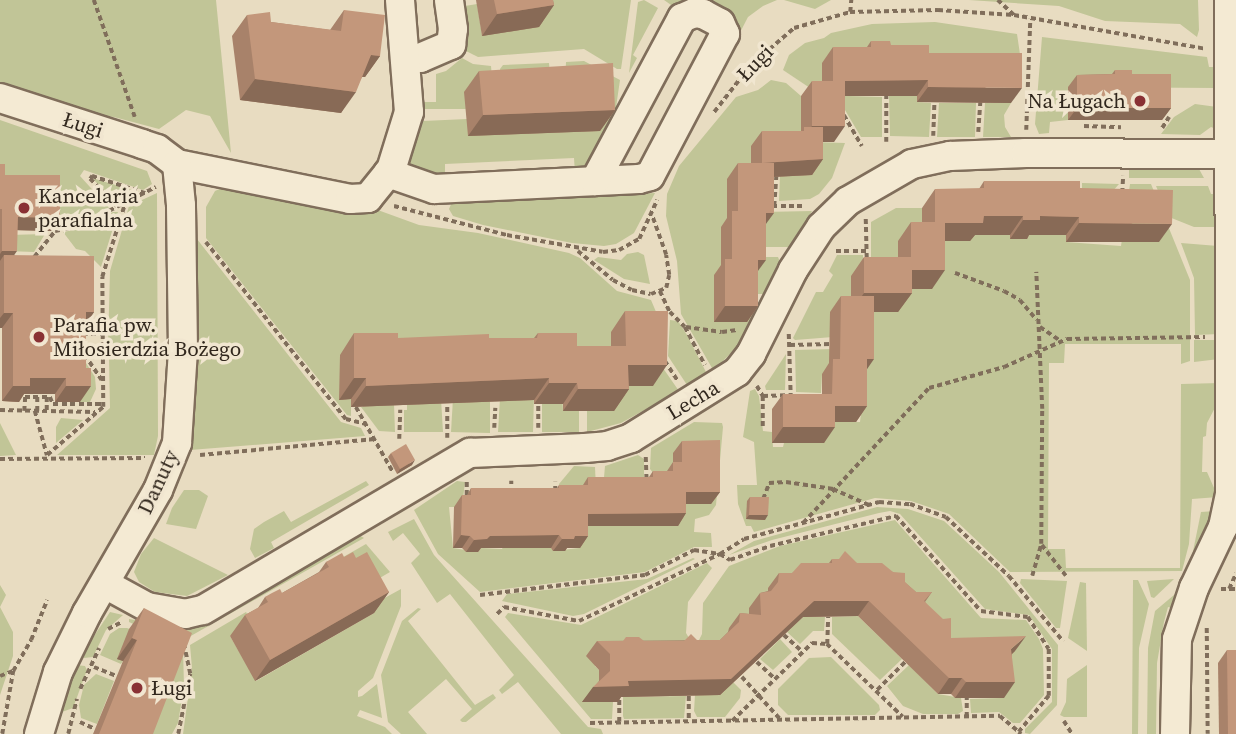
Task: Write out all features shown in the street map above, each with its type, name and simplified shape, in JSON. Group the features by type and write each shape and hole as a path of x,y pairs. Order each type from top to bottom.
{"street":[{"path":"379,185 409,112 400,0"},
{"path":"405,58 420,58 451,45 453,29 449,0"},
{"path":"1175,734 1177,639 1194,588 1223,527 1230,495 1231,373 1234,344 1229,0"},
{"name":"Ługi","path":"0,98 157,149 169,174 350,199 379,185 435,189 595,181 650,176 725,34 720,23 711,16 694,13 682,18 595,181"},
{"name":"Lecha","path":"105,584 147,607 186,614 203,610 470,453 585,448 622,442 729,378 743,366 802,254 821,227 848,201 899,170 921,161 950,156 1026,153 1233,154"},
{"name":"Danuty","path":"39,734 58,672 158,490 177,443 183,349 181,205 169,174"}],"path":[{"path":"94,0 142,144"},
{"path":"850,0 850,12"},
{"path":"998,0 1014,15"},
{"name":"Ługi","path":"710,117 750,66 794,28 850,12 924,9 1014,15 1229,53"},
{"path":"1026,153 1030,18"},
{"path":"886,93 886,142"},
{"path":"978,141 980,99"},
{"path":"933,142 934,100"},
{"path":"838,106 862,146"},
{"path":"1091,116 1091,126"},
{"path":"1084,126 1126,127"},
{"path":"1112,198 1122,198 1124,166"},
{"path":"34,257 55,231 79,226 145,193 169,174"},
{"path":"774,206 776,175"},
{"path":"117,207 90,179 92,176 145,193"},
{"path":"379,185 442,221 577,249 619,250 639,239 659,195"},
{"path":"1122,193 1128,193"},
{"path":"37,396 36,411 47,455 103,404 102,277 125,203"},
{"path":"763,206 810,206"},
{"path":"577,249 613,280 632,290 651,294 660,291 666,288 669,275 662,238 652,215"},
{"path":"866,219 867,266"},
{"path":"201,236 346,419 366,424"},
{"path":"836,251 867,251"},
{"path":"28,264 28,257 46,257"},
{"path":"91,267 102,277"},
{"path":"1032,576 1041,544 1042,409 1036,272"},
{"path":"955,273 1013,296 1035,315 1042,330 1061,341"},
{"path":"660,291 670,312 679,318 685,327 712,376"},
{"path":"685,327 722,332 744,329"},
{"path":"78,328 78,334 102,334"},
{"path":"789,334 792,409"},
{"path":"803,523 929,388 1004,367 1061,341 1193,337"},
{"path":"789,345 834,344"},
{"path":"84,354 103,382"},
{"path":"658,357 663,357 685,391"},
{"path":"755,384 763,396 763,427"},
{"path":"763,396 802,398"},
{"path":"24,411 25,397 47,397 54,404 103,404"},
{"path":"47,397 47,411"},
{"path":"538,404 538,437"},
{"path":"356,407 397,481"},
{"path":"447,407 447,438"},
{"path":"494,438 495,408"},
{"path":"399,439 400,410"},
{"path":"0,411 97,412"},
{"path":"189,456 375,439"},
{"path":"646,448 647,481 656,478"},
{"path":"0,459 146,458"},
{"path":"467,480 467,498"},
{"path":"511,481 511,495"},
{"path":"554,497 555,482"},
{"path":"763,501 769,483 803,483 833,489 869,505"},
{"path":"497,614 504,607 579,621 720,554 744,539 878,502 910,504 946,517 1009,576 1063,641"},
{"path":"480,595 645,575 694,550 720,554 730,561 770,546 896,516 981,611 1028,617 1049,649 1049,696 1020,733 1000,716 590,723"},
{"path":"1041,544 1066,576"},
{"path":"1229,589 1236,573"},
{"path":"1214,589 1236,589"},
{"path":"2,734 13,671 31,640 47,600"},
{"path":"827,643 828,617"},
{"path":"105,632 119,621 124,623"},
{"path":"1205,624 1208,631 1208,734"},
{"path":"784,635 803,652"},
{"path":"173,642 184,644 190,674 177,734"},
{"path":"68,734 81,687 93,666 101,643"},
{"path":"732,721 812,643 827,643 903,717"},
{"path":"757,662 775,679"},
{"path":"877,690 905,662"},
{"path":"93,666 116,676"},
{"path":"0,676 13,671"},
{"path":"742,677 781,720"},
{"path":"967,695 967,716"},
{"path":"689,696 689,721"},
{"path":"619,697 619,722"},
{"path":"1064,721 1072,734"},
{"path":"80,722 95,729"}],"green space":[{"path":"0,0 216,0 231,153 210,116 186,110 159,129 114,117 64,111 0,84"},
{"path":"535,0 631,0 621,69 584,49 478,57 466,51 469,32 465,6 477,4 482,35"},
{"path":"644,0 658,8 633,55 637,58 629,73 638,2"},
{"path":"664,0 777,0 748,17 732,48"},
{"path":"784,0 831,0 815,9"},
{"path":"969,0 1198,0 1199,30 1197,37 1180,24 1105,21 1059,6"},
{"path":"935,22 1017,34 1021,61 822,96 783,70 789,55 805,43 824,38 831,33 872,24"},
{"path":"1042,37 1207,57 1209,67 1216,67 1216,88 1069,87 1068,120 1050,122 1049,133 1039,134 1035,124"},
{"path":"462,58 473,64 491,66 493,90 465,92 466,109 421,109 421,102 436,102 436,74 446,71"},
{"path":"584,61 620,80 614,121 590,169 575,174 574,158 445,164 445,180 406,165 423,121 467,119 565,86 566,62"},
{"path":"549,63 551,87 502,90 500,69 503,65"},
{"path":"771,80 786,83 801,96 801,142 751,179 727,179 727,227 721,227 721,275 748,302 760,303 739,345 716,368 712,368 681,314 677,261 666,216 667,194 679,166 736,97 758,90"},
{"path":"843,92 849,96 882,97 882,137 861,137 842,105"},
{"path":"889,96 917,96 917,102 931,103 929,137 890,136"},
{"path":"939,103 976,103 975,137 937,137"},
{"path":"985,103 1011,103 1004,115 1005,127 1011,137 983,137"},
{"path":"1195,104 1217,107 1216,129 1211,127 1200,135 1161,134 1174,117"},
{"path":"0,120 147,171 152,184 143,190 84,170 80,176 109,208 79,224 58,227 0,188"},
{"path":"812,142 845,143 832,178 819,194 810,199 779,201 780,175"},
{"path":"1129,168 1199,169 1204,178 1129,178"},
{"path":"92,178 139,192 117,204"},
{"path":"1082,183 1119,184 1112,192 1082,195"},
{"path":"1130,184 1151,184 1190,280 1190,361 1181,364 1181,344 1065,344 1064,363 1049,363 1048,549 1065,549 1066,568 1180,568 1181,384 1220,383 1219,400 1207,423 1206,436 1203,437 1202,472 1207,472 1218,497 1192,499 1189,544 1182,571 1010,572 949,514 911,501 875,498 754,532 751,526 746,526 738,504 737,485 757,485 754,442 743,437 750,391 755,389 759,396 763,431 772,432 773,447 783,447 784,443 823,443 824,422 860,422 861,413 856,412 856,375 863,312 935,241 970,235 1010,235 1010,239 1026,239 1027,235 1066,235 1066,242 1121,246"},
{"path":"1156,186 1208,186 1211,194 1218,194 1218,223 1215,227 1194,227 1169,217"},
{"path":"224,187 375,209 419,225 478,233 569,253 580,258 617,291 651,300 662,326 611,332 611,367 351,399 351,416 347,415 206,238 206,207 215,191"},
{"path":"157,193 158,436 154,455 57,455 110,408 109,358 126,358 125,346 108,346 110,271 129,206"},
{"path":"655,193 634,233 616,244 604,246 572,243 483,225 453,216 449,209 452,202"},
{"path":"896,208 922,208 922,241 898,262 871,261 871,222"},
{"path":"812,211 789,247 755,247 763,212"},
{"path":"118,212 101,267 85,251 76,249 63,232 79,229"},
{"path":"45,234 34,252 7,251 9,235"},
{"path":"193,234 341,422 361,428 365,436 190,450"},
{"path":"1181,243 1218,246 1219,334 1195,335 1194,278"},
{"path":"638,252 644,255 650,284 624,279 594,260 598,257 621,260 627,254"},
{"path":"837,255 863,255 863,276 851,312 833,337 795,340 793,338 816,292 823,292 833,275 829,271"},
{"path":"755,257 778,257 780,262 764,294 747,294"},
{"path":"670,320 678,321 707,374 687,385 668,356"},
{"path":"1194,340 1219,340 1219,359 1194,362"},
{"path":"75,346 95,377 96,389 90,402 80,402"},
{"path":"834,349 829,374 822,375 821,393 796,392 795,350"},
{"path":"786,354 785,390 766,390 765,386"},
{"path":"658,361 679,391 621,423 587,432 587,411 614,410 614,386"},
{"path":"534,396 533,432 498,432 500,399"},
{"path":"562,396 563,410 579,411 579,432 542,432 542,404"},
{"path":"453,398 490,401 490,433 451,432"},
{"path":"441,399 443,432 404,432 404,410 407,410 407,403"},
{"path":"363,400 394,404 395,432 379,431 361,407"},
{"path":"61,418 83,420 56,443 56,427"},
{"path":"694,422 722,423 723,427 716,505 709,515 695,519 694,532 711,533 712,547 694,547 645,572 480,592 438,554 414,510 457,481 465,482 462,507 449,507 453,548 478,552 481,548 502,549 505,543 513,548 522,544 531,548 551,548 554,551 579,548 579,526 674,474 654,474 650,469 651,448"},
{"path":"0,423 16,455 0,456"},
{"path":"638,455 644,459 644,489 603,489 605,466"},
{"path":"574,466 595,467 596,489 560,505 559,484"},
{"path":"366,481 369,485 271,542 274,548 255,558 250,549 254,529 264,522 284,511 291,522"},
{"path":"184,490 199,490 208,496 196,529 166,524 172,508"},
{"path":"877,507 908,509 944,521 999,572 1058,645 1057,705 1030,734 1025,733 1025,729 1052,702 1052,649 1029,615 985,609 900,514 890,511 879,513 772,540 729,555 754,541"},
{"path":"1215,511 1189,571 1201,512"},
{"path":"414,519 434,555 588,727 601,729 603,734 561,734 518,682 502,694 499,690 514,675 450,594 437,603 411,563 420,554 403,533 393,541 388,532"},
{"path":"895,520 981,618 1026,620 1039,639 1043,649 1044,695 1020,723 1013,723 999,712 971,713 970,699 1000,698 1004,694 915,613 749,616 722,642 595,666 599,670 599,702 613,702 612,719 591,719 505,617 508,613 581,625 707,563 712,568 688,602 686,633 692,643 697,644 702,634 703,603 729,566 780,546"},
{"path":"357,534 364,538 189,637 144,629 129,622 129,619 153,623"},
{"path":"154,538 228,575 187,596 155,592 139,582 134,572 141,554"},
{"path":"366,544 390,572 361,589 324,568"},
{"path":"695,559 584,614 573,616 502,601 507,594 647,579"},
{"path":"1021,579 1067,581 1060,628 1056,628 1020,583"},
{"path":"1174,579 1154,598 1151,597 1147,581"},
{"path":"1133,580 1138,580 1149,604 1139,648 1138,734 1132,734"},
{"path":"1080,582 1086,583 1087,651 1068,638"},
{"path":"1187,584 1178,610 1168,607 1164,622 1157,663 1156,734 1147,734 1148,648 1155,611"},
{"path":"0,585 6,595 0,607"},
{"path":"401,589 401,606 373,678 358,691 358,697 362,696 377,684 382,718 360,710 357,716 385,727 392,734 183,734 192,668 190,645 246,612 253,623 230,636 256,681 374,613 370,606"},
{"path":"0,607 13,632 13,656 0,695"},
{"path":"418,608 421,609 408,621 475,705 493,694 496,698 466,722 462,722 460,720 472,709 446,679 408,712 427,734 401,734 388,722 381,675 402,621"},
{"path":"110,612 123,615 106,630 93,657 84,658 82,654"},
{"path":"858,616 902,659 880,680 832,634 832,617"},
{"path":"803,617 825,617 824,631 813,631 800,644 787,632"},
{"path":"119,628 127,628 183,649 184,686 178,723 172,734 147,734 123,661 121,664 100,655 110,634"},
{"path":"780,639 792,652 773,670 760,659"},
{"path":"831,657 879,705 880,710 875,715 788,715 778,705 778,689 809,658"},
{"path":"76,665 85,666 87,670 73,708 62,712 59,710"},
{"path":"909,665 938,694 961,698 963,711 958,714 923,714 903,706 887,686"},
{"path":"1087,665 1087,717 1064,717 1060,715 1066,702 1067,679"},
{"path":"96,674 114,681 97,724 81,718 79,705 84,685"},
{"path":"733,682 741,690 740,698 725,717 697,717 694,711 695,695"},
{"path":"686,696 684,718 624,719 623,697"}],"building":[{"path":"494,0 553,0 554,5 497,14"},
{"path":"344,10 385,15 380,56 371,55 356,92 255,79 247,15 270,12 271,22 341,31"},
{"path":"871,41 890,41 891,45 929,45 929,53 1022,53 1022,88 928,87 928,80 845,81 845,126 812,126 812,81 833,81 833,47 871,47"},
{"path":"613,63 615,110 483,115 479,71"},
{"path":"1115,70 1132,70 1132,74 1171,74 1171,108 1077,108 1077,75 1115,74"},
{"path":"804,127 823,127 823,159 762,163 762,131 804,131"},
{"path":"738,163 774,163 774,213 766,213 766,260 758,260 758,306 725,306 725,259 732,259 732,211 738,211"},
{"path":"0,164 5,164 5,175 60,175 60,218 18,217 17,251 2,251"},
{"path":"984,181 1080,181 1080,188 1173,190 1172,224 1079,223 1079,217 1040,216 1040,220 1023,220 1023,216 984,216 983,223 945,223 945,270 912,270 912,293 864,293 864,257 911,257 911,222 935,222 935,189 984,188"},
{"name":"Parafia pw. Miłosierdzia Bożego","path":"4,255 94,256 94,312 86,312 86,368 91,368 91,386 66,386 66,378 30,378 30,386 13,386 13,313 4,313"},
{"path":"841,296 874,296 874,359 867,359 867,406 835,406 835,427 783,427 783,394 832,394 833,359 840,359"},
{"path":"625,311 668,311 667,365 628,365 629,389 578,389 577,383 549,383 549,378 366,386 366,378 354,378 354,333 398,333 398,338 489,334 489,338 537,338 538,333 577,333 577,346 626,346"},
{"path":"720,440 720,492 686,492 686,513 588,514 588,536 575,536 574,539 562,539 559,535 490,536 487,539 474,540 470,536 461,535 462,495 471,495 471,488 559,488 559,485 588,485 588,477 653,477 653,471 673,471 673,462 682,462 682,441"},
{"path":"406,444 415,460 400,469 391,453"},
{"path":"750,497 769,497 768,515 749,515"},
{"path":"845,551 857,563 882,563 893,572 905,573 905,582 916,592 932,592 924,601 943,619 951,618 951,638 1026,636 1011,649 1015,682 966,682 962,678 949,678 869,601 814,601 731,679 628,681 629,686 593,687 610,671 610,654 597,641 623,641 626,637 639,637 644,641 684,641 691,634 697,640 720,640 739,622 740,613 761,615 760,593 771,591 778,582 779,573 792,573 801,563 832,563 832,559 839,559"},
{"path":"353,552 356,558 367,552 389,592 270,660 245,615 268,602 265,597 280,589 282,593 329,567 326,562 342,553 344,557"},
{"name":"Ługi","path":"144,608 192,633 153,734 99,734 137,640 132,638"},
{"path":"1227,650 1236,650 1236,734 1228,734"}],"place":[{"name":"Na Ługach","path":"1140,101"},
{"name":"Kancelaria parafialna","path":"24,208"},
{"name":"Parafia pw. Miłosierdzia Bożego","path":"39,337"},
{"name":"Ługi","path":"137,688"}]}
